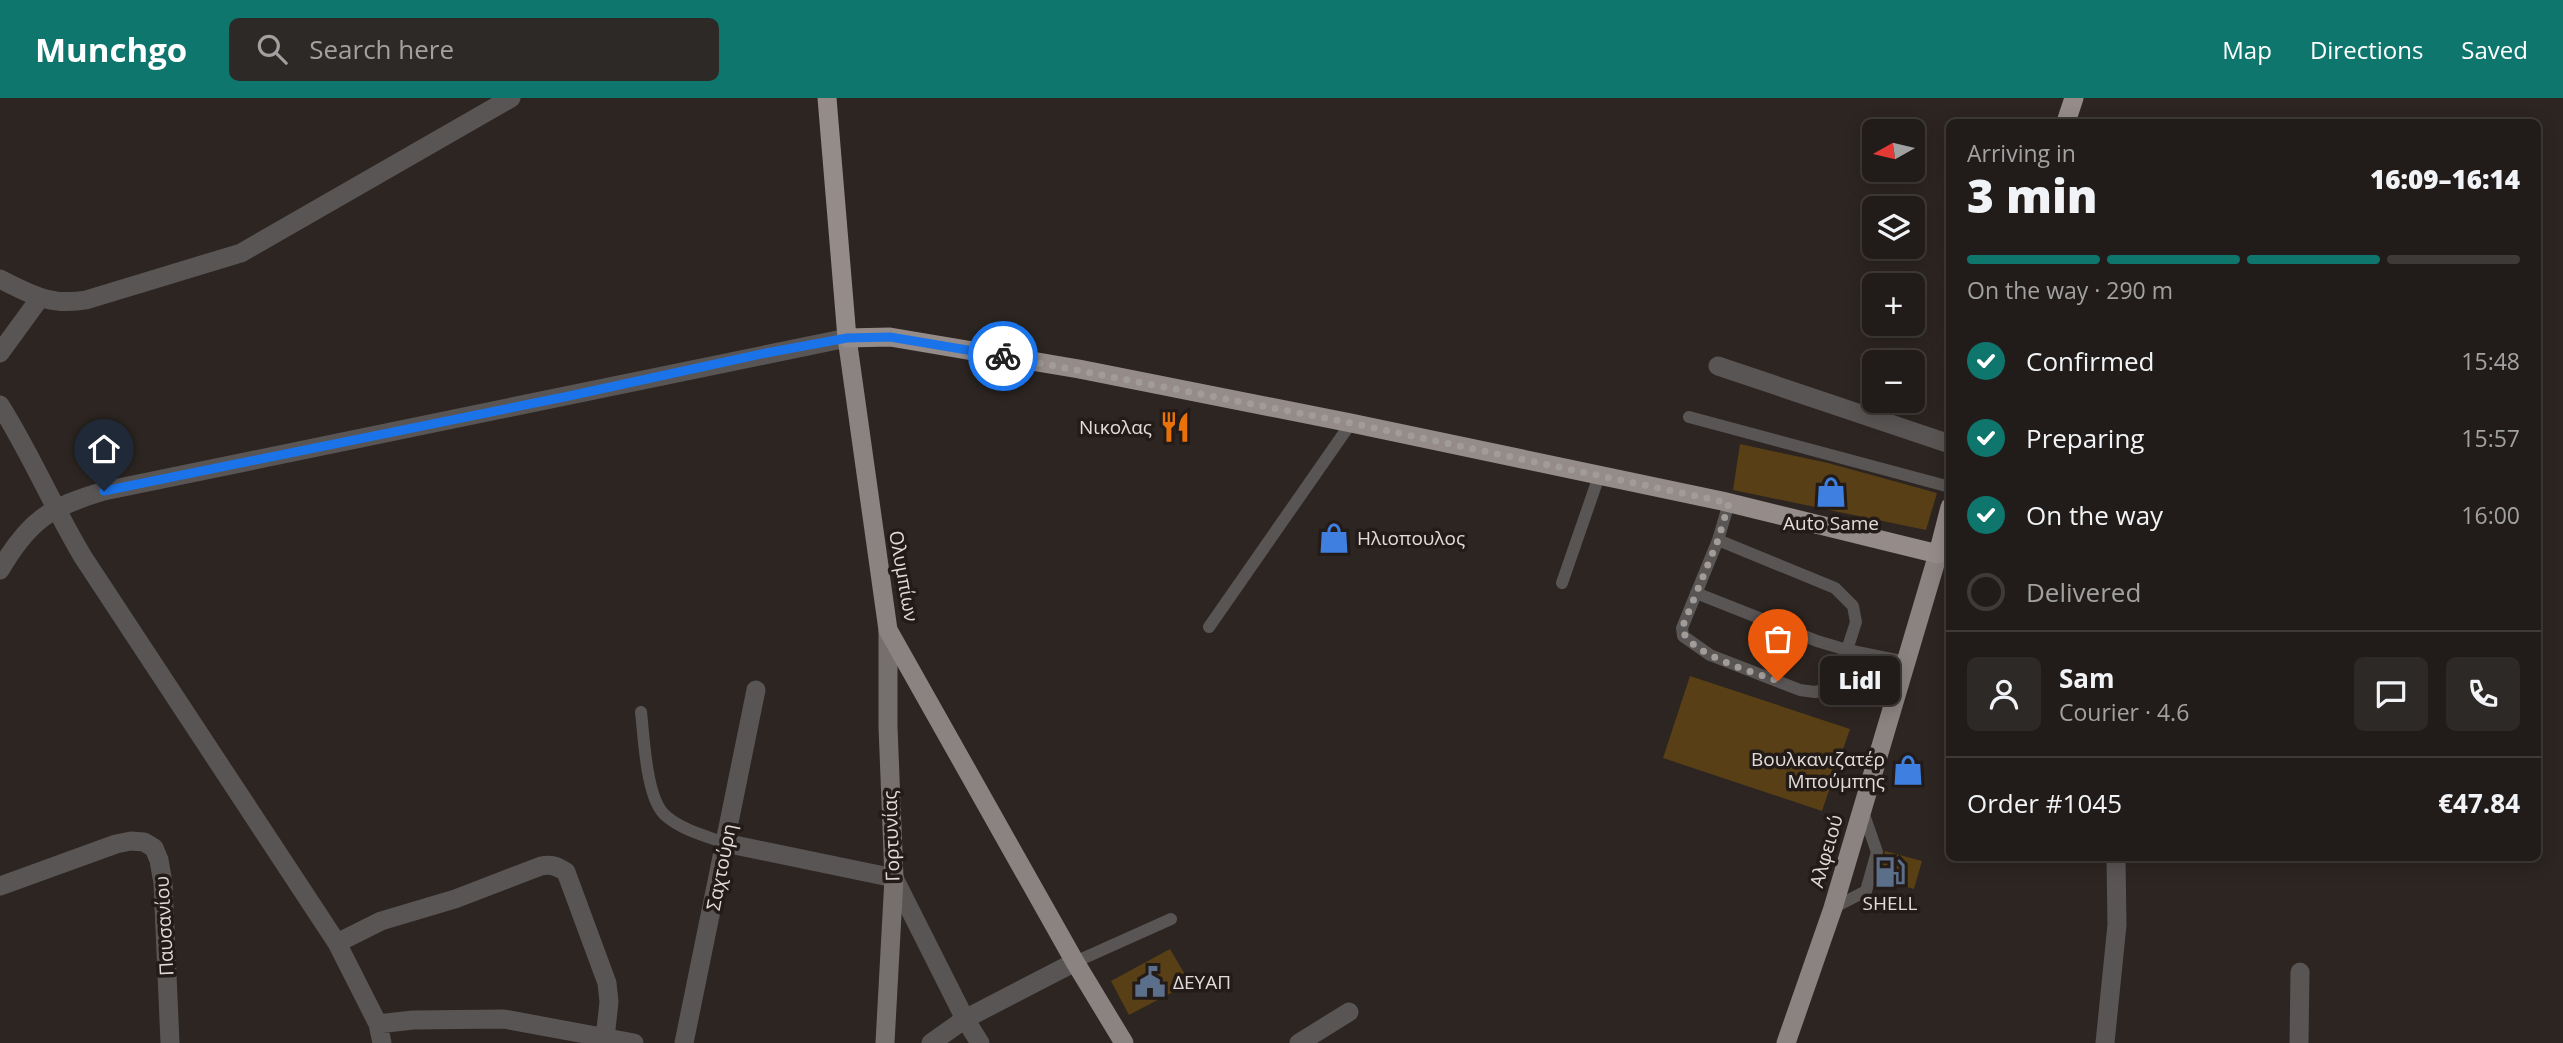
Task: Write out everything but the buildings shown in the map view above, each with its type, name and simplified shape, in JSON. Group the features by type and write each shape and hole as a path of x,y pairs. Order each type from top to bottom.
{"highway":[{"name":"Ολυμπίων","path":"827,98 847,338"},
{"path":"2067,119 2074,98"},
{"path":"847,338 890,337 1079,369 1943,546"}],"main road":[{"name":"Ολυμπίων","path":"847,338 888,630 1075,962 1124,1043"},
{"name":"Αλφειού","path":"1786,1043 1833,908 1943,546"},
{"name":"Γορτυνίας","path":"885,1043 894,878 888,727 888,630"}],"street":[{"path":"0,279 40,298 65,304 241,253 511,98"},
{"path":"0,353 40,298"},
{"path":"0,570 6,551 43,516 54,509 104,491 847,338"},
{"path":"1718,366 1946,443"},
{"path":"0,405 21,439 54,509 83,557 337,943 380,1033 413,1020 503,1019 634,1043"},
{"name":"Σαχτούρη","path":"684,1043 756,690"},
{"name":"Παυσανίου","path":"0,886 116,844 144,842 154,848 163,883 170,1043"},
{"path":"725,843 894,878 965,1019 980,1043"},
{"path":"2105,1043 2117,925 2116,861"},
{"path":"337,943 381,922 454,899 541,866 550,864 559,867 566,872 607,983 609,1002 605,1038"},
{"path":"932,1043 965,1019 1075,962"},
{"path":"2300,972 2300,1043"},
{"path":"1299,1043 1349,1012"}],"lane":[{"path":"1689,417 1946,486"},
{"path":"1209,627 1351,423"},
{"path":"1562,583 1600,476"},
{"path":"1718,540 1835,589 1853,606 1856,622 1847,650 1825,690 1800,690 1710,655 1690,643 1684,636 1682,628 1718,540 1729,503"},
{"path":"1696,593 1803,636 1847,650 1906,662"},
{"path":"641,712 656,803 665,816 725,843"},
{"path":"1833,908 1866,891 1877,852 1862,809"},
{"path":"1075,962 1171,919"}],"way so far":[{"path":"1003,356 1351,423 1729,503 1718,540 1682,628 1684,636 1690,643 1710,655 1778,681"}],"place":[{"name":"Νικολας","path":"1175,427"},
{"name":"Auto Same","path":"1831,492"},
{"name":"Ηλιοπουλος","path":"1334,538"},
{"name":"Lidl","path":"1778,681"},
{"name":"Βουλκανιζατέρ Μπούμπης","path":"1908,770"},
{"name":"SHELL","path":"1890,872"},
{"name":"ΔΕΥΑΠ","path":"1150,982"}],"route":[{"path":"104,491 847,338 890,337 1003,356"}]}
